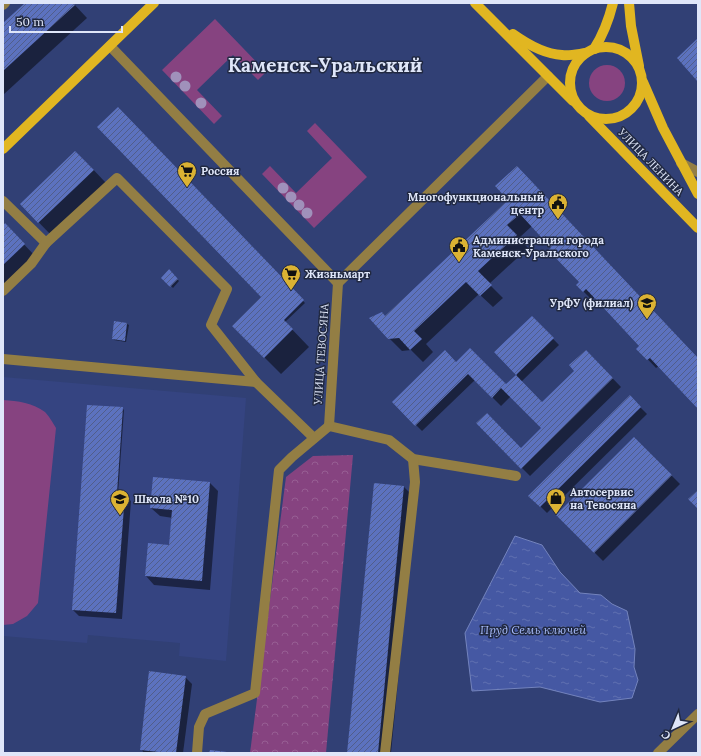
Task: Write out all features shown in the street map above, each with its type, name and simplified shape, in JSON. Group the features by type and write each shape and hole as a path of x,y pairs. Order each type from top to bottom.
{"main road":[{"path":"3,149 154,3"},
{"name":"УЛИЦА ЛЕНИНА","path":"475,3 584,111 698,228"},
{"path":"613,3 601,38 590,51 579,60 573,70 571,80 571,90 575,100 584,111 597,118 609,119 620,117 630,111 637,102 642,91 642,80 631,26 629,3"},
{"name":"УЛИЦА ЛЕНИНА","path":"485,13 522,40 548,52 562,55 590,51"},
{"path":"590,51 604,47 615,48 625,52 633,59 639,68"},
{"name":"УЛИЦА ЛЕНИНА","path":"642,80 663,128 698,194"}],"street":[{"path":"110,46 338,282 548,76"},
{"path":"681,163 698,172"},
{"path":"3,291 31,264 46,243 116,178 227,289 211,325 256,382 314,438"},
{"path":"3,201 46,243"},
{"name":"УЛИЦА ТЕВОСЯНА","path":"329,426 338,282"},
{"path":"3,359 256,382"},
{"path":"197,753 199,727 205,714 255,693 279,470 292,457 329,426 389,440 413,459 516,476"},
{"path":"385,753 415,482 413,459"},
{"path":"658,753 698,714"}],"shaded area":[{"name":"Школа №10","path":"3,377 246,398 226,661 179,656 180,643 88,635 87,643 3,636"}],"green space":[{"path":"215,19 266,72 258,80 233,55 197,90 222,116 214,124 162,70"},
{"path":"611,65 620,70 624,76 624,90 620,96 611,101 603,101 594,96 590,90 589,79 594,70 600,66"},
{"path":"315,123 367,177 314,228 262,174 270,166 296,193 332,158 307,131"},
{"path":"3,400 35,406 45,412 56,428 38,603 27,616 13,624 3,625"},
{"path":"353,455 326,753 250,753 286,477 313,456"}],"water":[{"name":"Пруд Семь ключей","path":"515,536 542,545 560,572 580,593 601,595 612,604 627,611 635,649 634,667 638,680 632,698 600,702 540,687 472,691 465,633"}],"building":[{"path":"25,3 73,3 75,5 3,71 3,23"},
{"path":"698,38 698,82 677,58"},
{"path":"118,107 304,300 284,320 293,329 264,358 232,326 261,297 97,127"},
{"path":"75,151 94,170 38,223 20,204"},
{"path":"517,166 698,358 698,409 650,358 647,360 636,349 639,346 586,289 583,292 576,285 579,282 548,250 551,248 520,214 507,225 517,235 478,271 492,285 480,296 466,282 414,331 422,339 410,350 399,338 388,339 369,318 382,312 385,316 508,200 495,186"},
{"path":"5,223 25,244 3,265 3,225"},
{"path":"169,269 178,279 170,287 161,278"},
{"path":"532,316 554,338 516,375 494,352"},
{"path":"114,321 127,323 125,341 112,339"},
{"path":"470,348 506,384 516,375 542,402 574,371 569,365 586,350 613,378 521,469 476,423 487,413 521,448 541,428 501,388 492,398 468,374 415,426 392,402 445,350 456,362"},
{"path":"630,395 641,407 540,507 528,496"},
{"path":"87,405 123,407 117,493 125,494 116,613 72,610"},
{"path":"634,437 672,475 594,553 556,515"},
{"path":"153,477 210,482 202,581 145,576 148,543 169,545 172,510 150,508"},
{"path":"374,483 404,486 378,753 347,753"},
{"path":"698,490 698,509 688,499"},
{"path":"149,671 186,676 176,753 140,750"},
{"path":"210,750 227,752 227,753 209,753"}],"place":[{"name":"Россия","path":"187,188"},
{"name":"Многофункциональный центр","path":"558,220"},
{"name":"Администрация города Каменск-Уральского","path":"459,263"},
{"name":"Жизньмарт","path":"291,291"},
{"name":"УрФУ (филиал)","path":"647,320"},
{"name":"Автосервис на Тевосяна","path":"556,515"},
{"name":"Школа №10","path":"120,516"}],"district":[{"name":"Каменск-Уральский","path":"325,65"}]}
